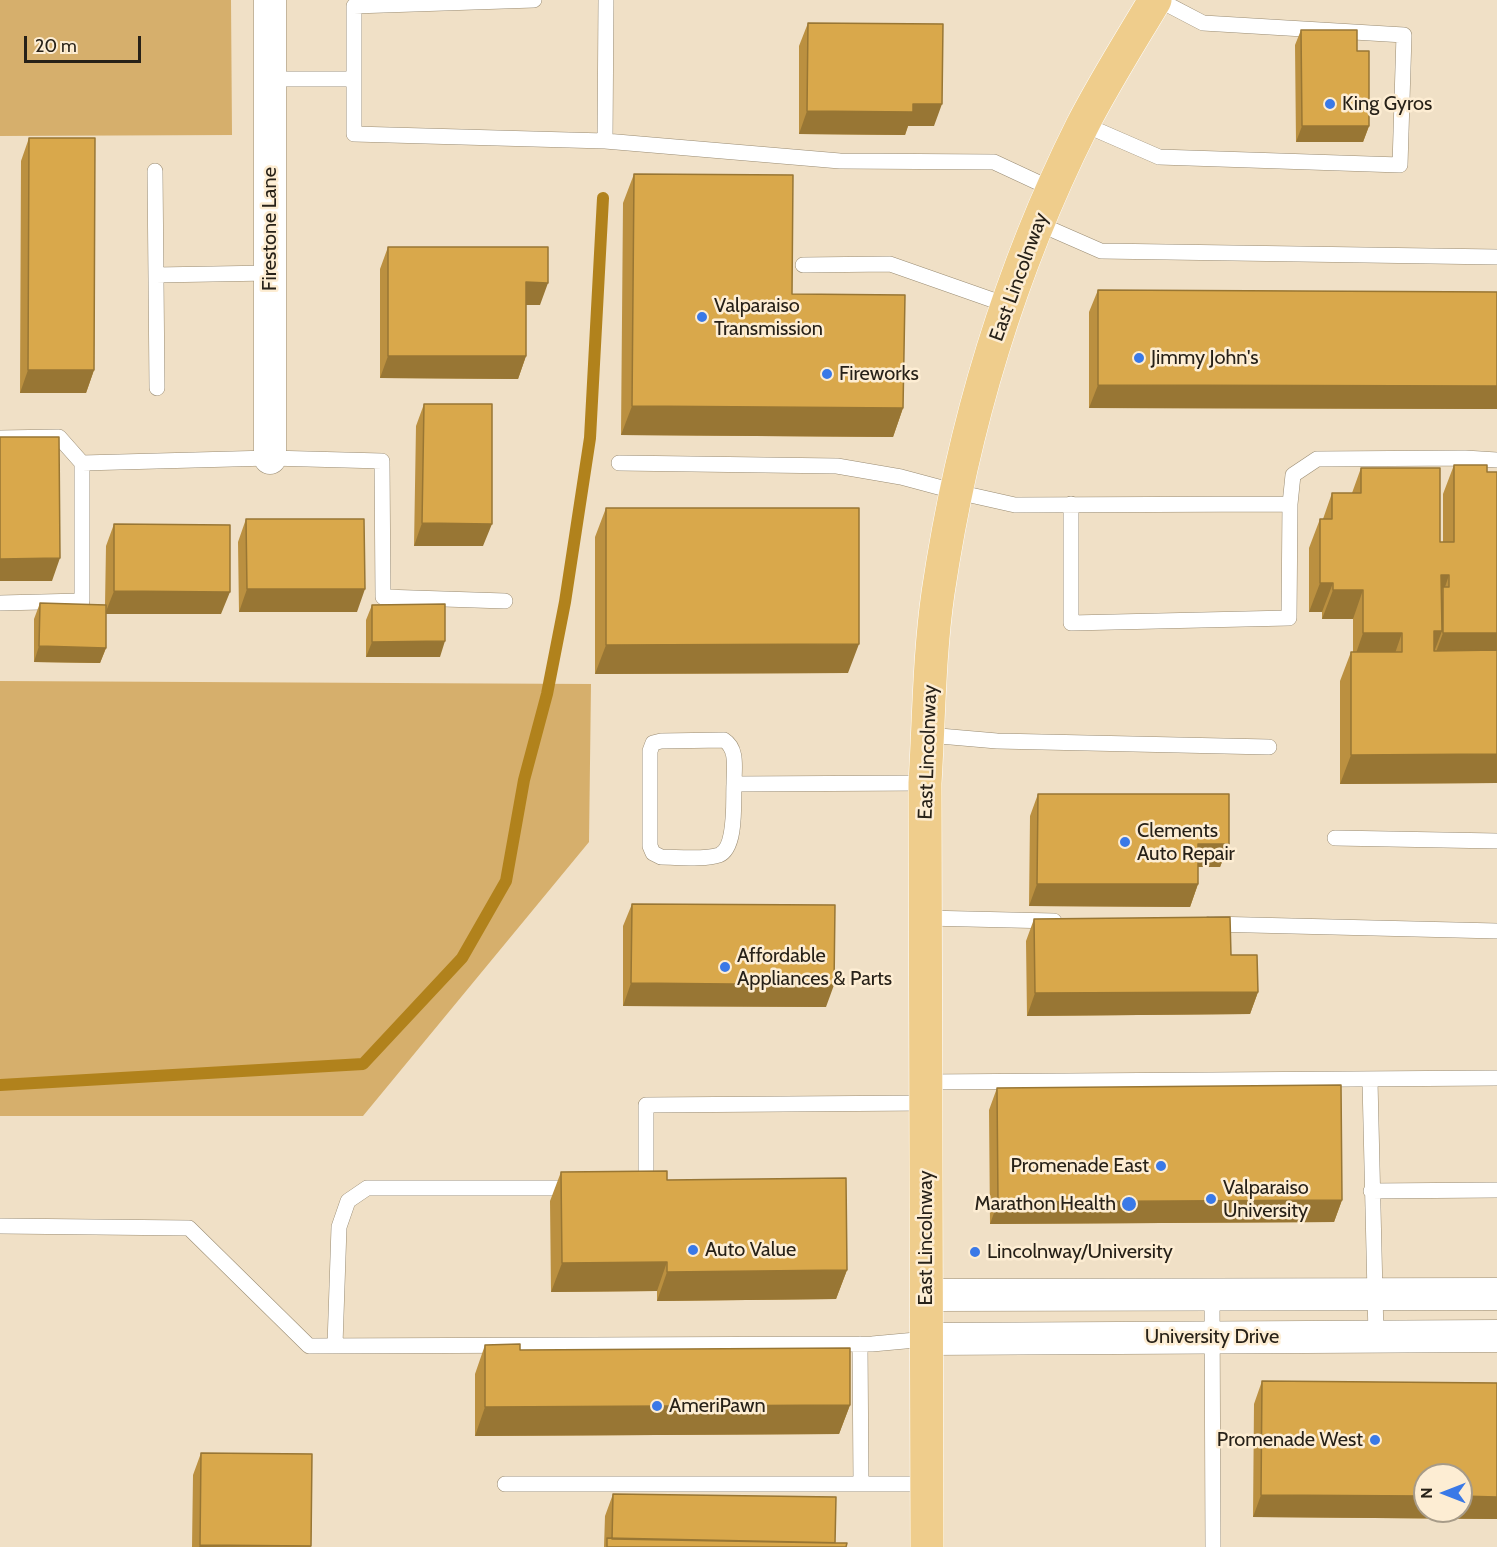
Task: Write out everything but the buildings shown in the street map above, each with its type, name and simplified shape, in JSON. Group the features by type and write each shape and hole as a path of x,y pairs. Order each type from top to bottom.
{"main road":[{"name":"East Lincolnway","path":"927,1547 925,783 929,682 946,545 992,352 1037,223 1083,124 1157,0"}],"street":[{"name":"Firestone Lane","path":"270,0 270,458"},
{"path":"927,1295 1497,1294"},
{"name":"University Drive","path":"927,1339 1497,1336"}],"lane":[{"path":"534,0 354,6 354,134 605,141 840,160 994,162 1052,189"},
{"path":"605,141 606,0"},
{"path":"1083,124 1159,157 1400,165 1404,36 1203,23 1157,0"},
{"path":"270,79 354,79"},
{"path":"156,171 157,388"},
{"path":"1037,223 1101,251 1497,257"},
{"path":"803,265 890,264 1007,305"},
{"path":"156,275 270,273"},
{"path":"0,438 59,437 82,463 82,601 0,603"},
{"path":"82,463 270,458 382,460 383,597 505,601"},
{"path":"1071,504 1071,623 1289,618 1290,504 1293,475 1317,459 1465,458 1497,460"},
{"path":"619,464 837,466 901,477 1015,505 1290,504"},
{"path":"928,735 997,741 1269,747"},
{"path":"724,740 731,744 734,750 734,784 731,842 726,851 717,856 661,857 653,853 650,846 650,751 653,743 724,740"},
{"path":"734,784 925,783"},
{"path":"1335,838 1497,841"},
{"path":"925,918 1065,921"},
{"path":"1194,924 1497,931"},
{"path":"646,1188 646,1105 926,1092 1497,1078"},
{"path":"1370,1081 1376,1336"},
{"path":"335,1345 339,1227 348,1201 367,1188 588,1188"},
{"path":"1371,1191 1497,1190"},
{"path":"0,1226 189,1228 309,1346 860,1344 927,1339"},
{"path":"1212,1294 1213,1547"},
{"path":"860,1344 861,1483"},
{"path":"506,1484 927,1484"}],"shaded area":[{"path":"0,0 231,0 232,135 0,136"},
{"path":"0,681 591,684 589,842 363,1116 0,1116"}],"waterway":[{"path":"0,1085 363,1064 462,958 506,881 524,780 547,694 565,602 590,438 603,198"}],"place":[{"name":"King Gyros","path":"1330,104"},
{"name":"Valparaiso Transmission","path":"702,317"},
{"name":"Jimmy John's","path":"1139,358"},
{"name":"Fireworks","path":"827,374"},
{"name":"Clements Auto Repair","path":"1125,842"},
{"name":"Affordable Appliances & Parts","path":"725,967"},
{"name":"Promenade East","path":"1161,1166"},
{"name":"Valparaiso University","path":"1211,1199"},
{"name":"Marathon Health","path":"1129,1204"},
{"name":"Auto Value","path":"693,1250"},
{"name":"Lincolnway/University","path":"975,1252"},
{"name":"AmeriPawn","path":"657,1406"},
{"name":"Promenade West","path":"1375,1440"}]}
